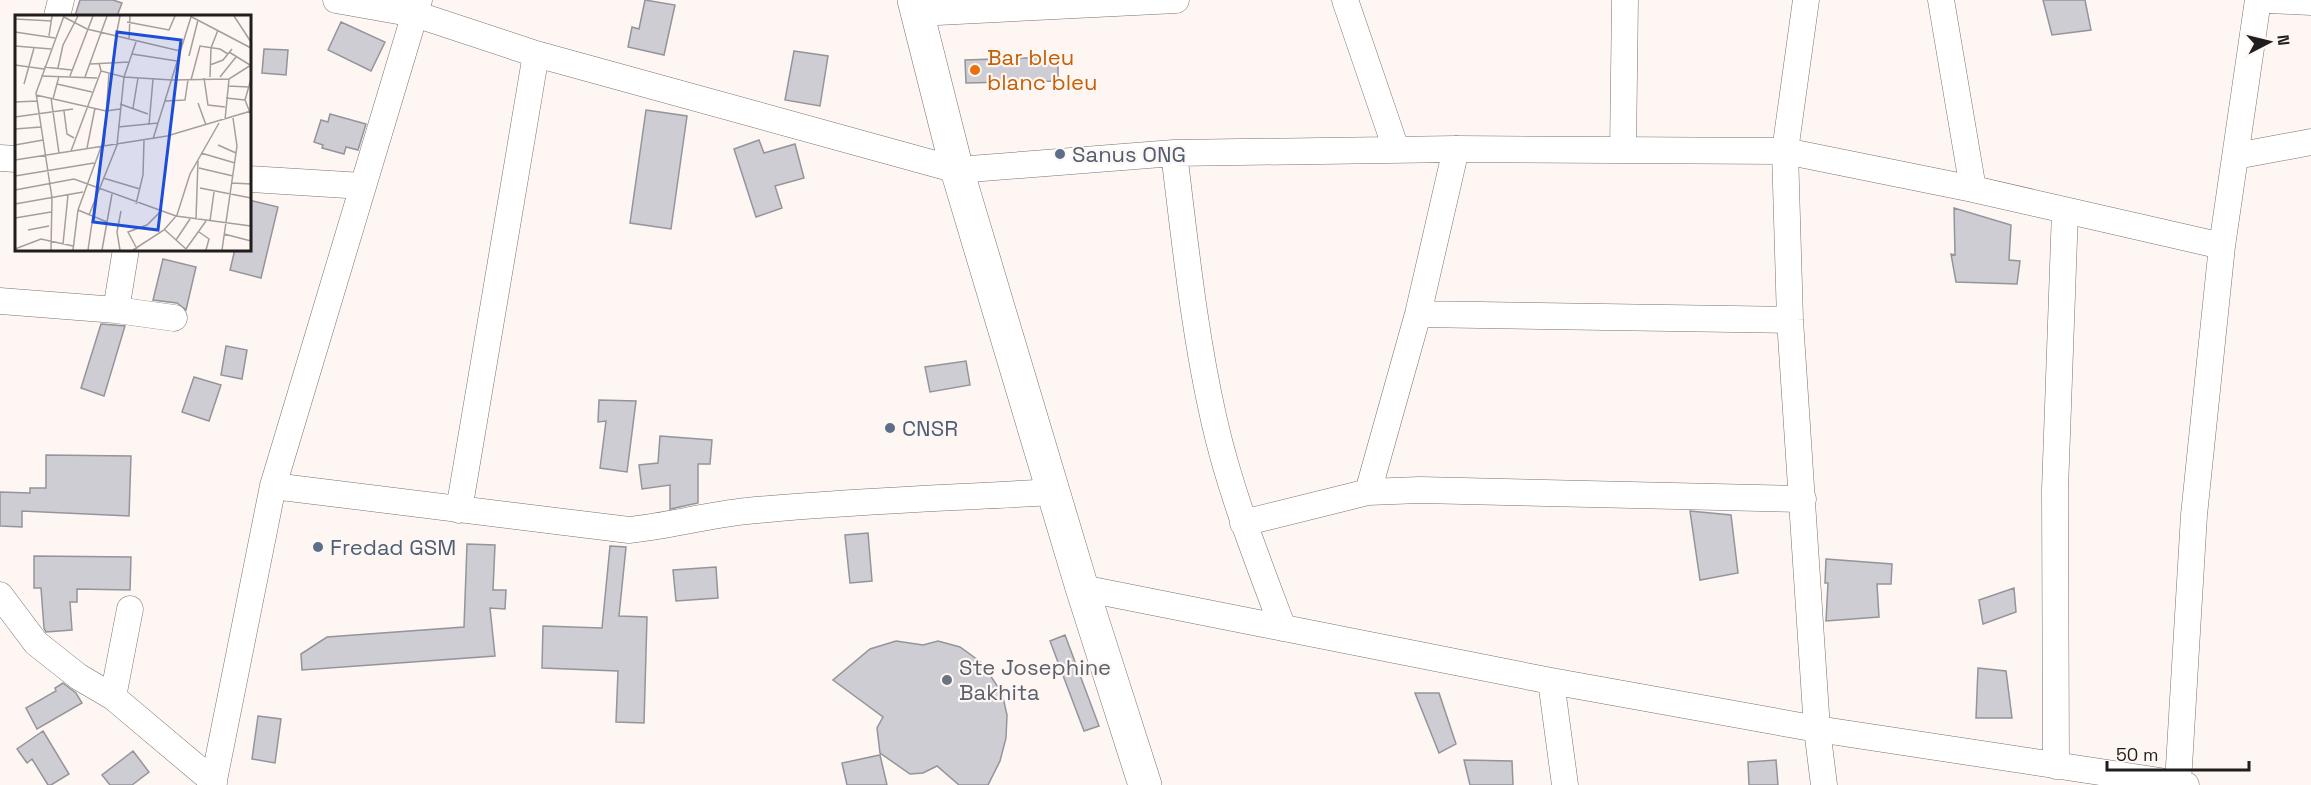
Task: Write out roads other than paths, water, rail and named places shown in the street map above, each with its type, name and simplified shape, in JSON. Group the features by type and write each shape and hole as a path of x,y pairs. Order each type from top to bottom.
{"main road":[{"path":"916,6 957,170 1082,588 1145,785"}],"street":[{"path":"57,15 61,0"},
{"path":"336,0 417,7 536,54 957,170 1174,153 1396,149 1785,151 1973,189 2222,246"},
{"path":"916,6 1176,0"},
{"path":"1346,0 1396,149"},
{"path":"1623,150 1625,0"},
{"path":"1806,0 1785,151 1790,320 1817,729 1824,785"},
{"path":"1941,0 1973,189"},
{"path":"1082,588 1551,681 1817,729 2182,784 2194,515 2222,246 2258,0"},
{"path":"2270,0 2311,2"},
{"path":"0,595 36,643 79,678 113,697 214,783 273,486 417,7"},
{"path":"459,510 536,54"},
{"path":"2236,156 2311,142"},
{"path":"1368,492 1418,314 1456,149"},
{"path":"1174,153 1204,372 1243,523 1283,628"},
{"path":"0,158 15,159"},
{"path":"250,179 363,186"},
{"path":"2056,766 2053,639 2055,490 2065,211"},
{"path":"116,310 126,250"},
{"path":"0,301 116,310 174,318"},
{"path":"1418,314 1790,320"},
{"path":"273,486 629,530 672,525 742,512 799,506 1053,492"},
{"path":"1243,523 1368,492 1420,490 1803,499"},
{"path":"113,697 130,609"},
{"path":"1551,681 1565,785"}],"place":[{"name":"Bar bleu blanc bleu","path":"975,70"},
{"name":"Sanus ONG","path":"1060,154"},
{"name":"CNSR","path":"890,428"},
{"name":"Fredad GSM","path":"318,547"},
{"name":"Ste Josephine Bakhita","path":"947,680"}]}
